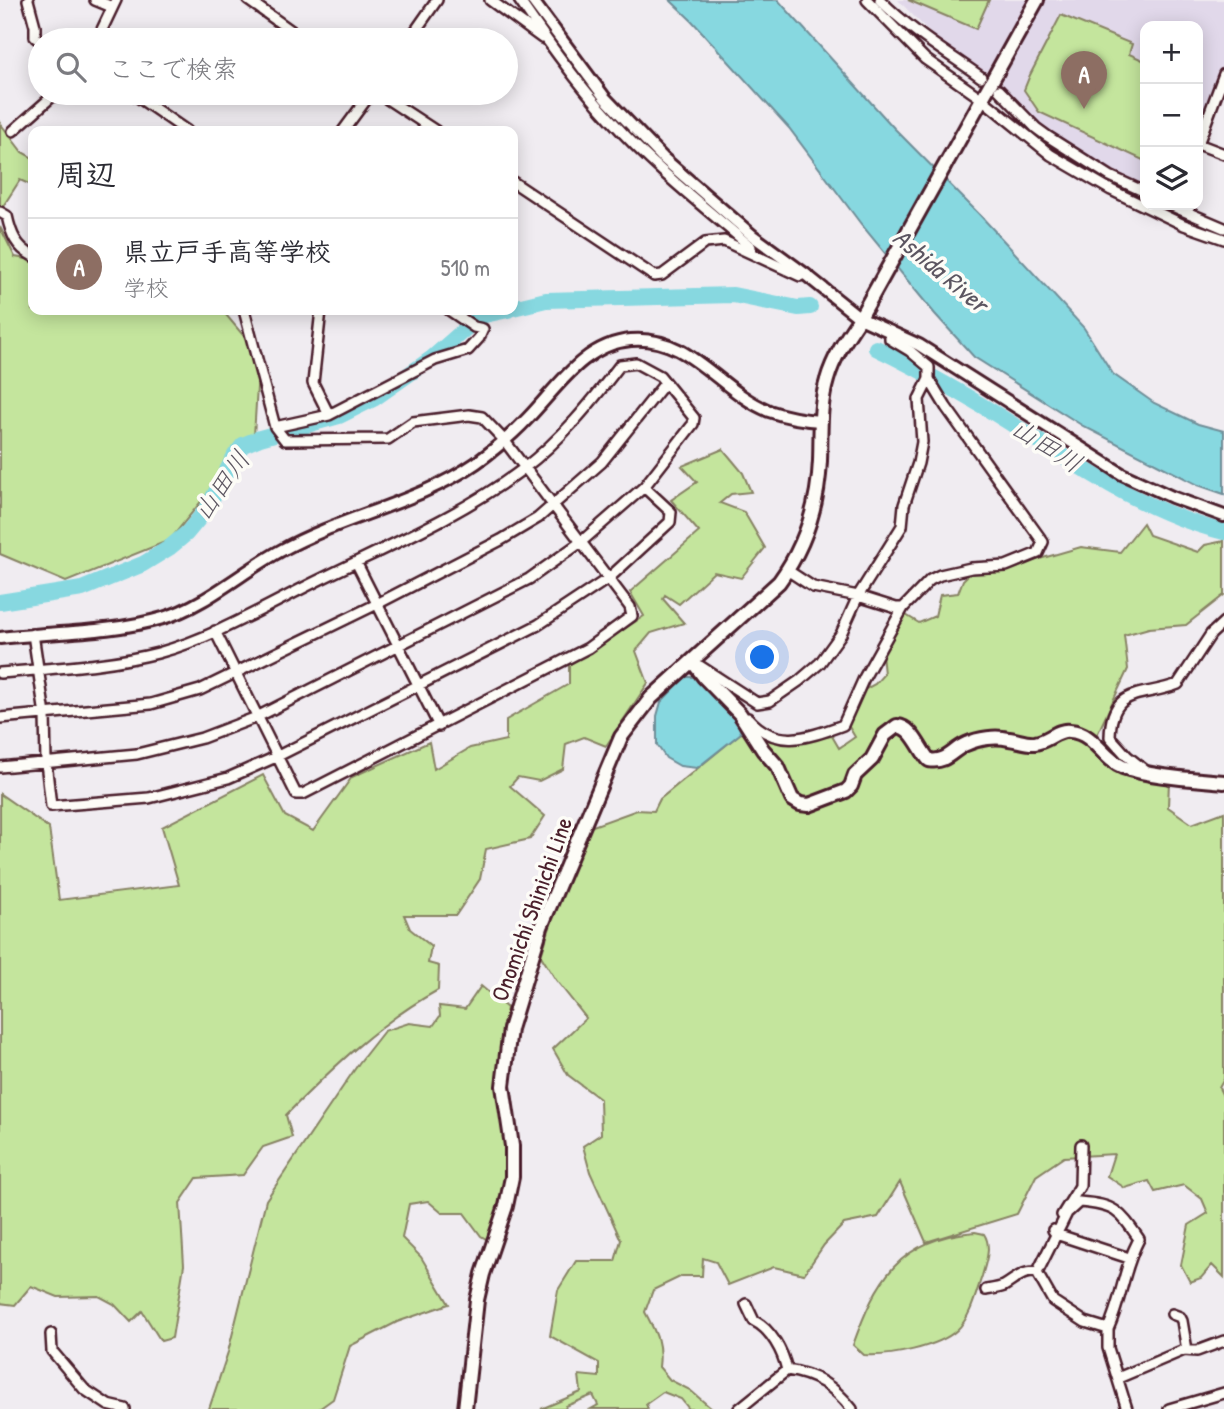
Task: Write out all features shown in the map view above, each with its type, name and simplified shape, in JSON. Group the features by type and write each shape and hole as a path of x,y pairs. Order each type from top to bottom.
{"main road":[{"name":"Onomichi Shinichi Line","path":"465,1409 482,1274 506,1206 512,1177 512,1146 504,1075 510,1029 541,927 621,737 651,698 779,582 802,545 816,503 821,421 827,379 845,341 1037,0"},
{"path":"692,661 740,715 778,767 792,799 800,804 809,805 846,791 855,775 873,759 885,735 897,726 903,726 909,731 929,760 947,758 959,747 989,738 1037,743 1069,730 1089,737 1111,760 1121,766 1224,782"}],"street":[{"path":"28,0 36,28"},
{"path":"94,0 114,3 103,28"},
{"path":"248,0 287,28"},
{"path":"417,28 437,0"},
{"path":"490,0 548,42"},
{"path":"519,0 548,42 612,122 660,170 751,247 751,253"},
{"path":"532,0 605,98 663,158 743,228 860,318 919,345 1122,474 1172,498 1224,516"},
{"path":"867,0 925,59 979,103 1051,155 1111,190 1184,225 1224,239"},
{"path":"880,0 929,42 981,77"},
{"path":"1203,131 1224,74"},
{"path":"999,90 1047,136 1110,176 1140,191"},
{"path":"13,131 42,105"},
{"path":"149,105 180,126"},
{"path":"347,126 362,105"},
{"path":"396,105 428,126"},
{"path":"1203,146 1224,154"},
{"path":"518,185 654,275 662,275 705,243 724,241 800,275 805,274"},
{"path":"1111,190 1114,187 1140,193"},
{"path":"1182,210 1224,228"},
{"path":"0,212 7,216 11,235 22,250 28,253"},
{"path":"215,631 276,757 296,794 303,794 588,648 632,617 630,607 505,440 482,417 468,415 413,422 388,439 285,440 275,427 245,315"},
{"path":"320,315 313,383 329,415"},
{"path":"275,427 329,415 435,360 468,350 480,338 483,330 456,315"},
{"path":"692,661 748,698 757,702 769,701 820,663 841,634 859,596 902,526 904,505 922,442 919,398 929,379 929,367 890,339 890,331"},
{"path":"0,638 132,625 166,618 193,606 285,548 446,481 476,463 527,420 568,372 588,355 616,342 632,340 667,343 682,350 769,411 821,421"},
{"path":"0,673 109,662 159,653 215,631 356,562 453,513 498,487 525,467 582,415 620,365 636,363 660,376 694,418 693,424 644,487 581,542 529,579 399,646 257,717 202,738 137,754 0,767"},
{"path":"740,715 747,717 758,729 779,739 820,733 843,725 864,678 903,608 930,580 971,568 1006,566 1038,553 1043,542 946,407 929,379"},
{"path":"0,719 151,704 200,690 377,604 538,518 601,462 665,383"},
{"path":"33,634 46,715 46,762 51,806 149,798 228,778 276,757 538,625 609,579 670,522 671,512 644,487"},
{"path":"356,562 439,726"},
{"path":"787,570 813,587 903,608"},
{"path":"1147,772 1127,756 1110,737 1110,722 1115,708 1134,694 1178,684 1211,634 1224,622"},
{"path":"1081,1145 1080,1186 1053,1231 1129,1258"},
{"path":"1037,1273 1067,1213 1079,1202 1102,1204 1122,1214 1139,1239 1129,1258 1108,1329 1108,1348 1128,1409"},
{"path":"986,1290 1003,1286 1031,1271 1037,1273 1053,1301 1085,1322 1108,1329"},
{"path":"746,1304 754,1321 760,1324 783,1354 787,1370"},
{"path":"1172,1314 1180,1317 1182,1321 1187,1350"},
{"path":"51,1334 52,1350 84,1388 108,1405 120,1408"},
{"path":"1118,1378 1187,1350 1197,1351 1224,1341"},
{"path":"738,1409 787,1370 807,1373 822,1380 852,1409"},
{"path":"1169,1409 1224,1393"}],"shaded area":[{"path":"898,0 1028,0 990,71 984,74 948,51"},
{"path":"1044,0 1224,0 1224,64 1203,121 1203,21 1140,21 1140,186 1045,132 1000,86"}],"green space":[{"path":"908,0 989,0 976,29"},
{"path":"1061,15 1132,44 1129,54 1140,59 1140,159 1039,112 1024,90"},
{"path":"0,123 22,152 28,155 28,184 20,180 0,211"},
{"path":"0,227 15,257 28,259 28,315 226,315 259,354 254,436 170,540 66,582 0,554"},
{"path":"723,449 743,473 751,492 731,494 720,503 744,512 765,548 741,578 714,572 679,604 665,595 663,599 684,623 651,633 636,651 648,683 606,746 584,737 566,744 563,769 539,781 518,777 510,786 545,816 530,839 486,849 480,879 456,915 404,915 410,929 431,946 428,963 439,966 438,990 377,1031 303,1097 286,1115 292,1137 263,1147 243,1175 197,1178 180,1203 184,1265 172,1338 161,1341 142,1311 131,1322 114,1304 99,1296 58,1297 31,1286 15,1305 0,1303 0,794 49,828 59,900 179,885 162,827 263,775 285,816 313,831 352,777 429,742 434,769 470,748 506,740 506,720 569,684 569,665 644,616 630,592 699,532 671,500 697,482 682,466"},
{"path":"1143,523 1149,535 1198,552 1205,545 1224,541 1224,595 1186,625 1149,628 1124,635 1128,669 1096,737 1084,734 1101,757 1119,770 1169,781 1168,807 1192,824 1224,812 1224,1079 1219,1088 1224,1098 1224,1277 1212,1265 1201,1278 1190,1282 1181,1265 1189,1225 1208,1213 1202,1199 1184,1185 1155,1192 1149,1181 1125,1188 1107,1176 1114,1154 1064,1157 1036,1176 1017,1214 926,1242 900,1182 878,1217 844,1224 824,1245 804,1274 774,1267 728,1285 716,1262 703,1258 702,1276 682,1276 653,1290 645,1312 657,1338 659,1367 670,1380 690,1390 712,1409 689,1409 681,1399 663,1392 646,1404 648,1409 591,1409 598,1405 593,1395 566,1406 565,1409 541,1409 581,1392 579,1375 599,1377 599,1363 550,1336 558,1290 576,1261 615,1261 621,1240 590,1172 583,1146 601,1134 600,1099 568,1075 553,1049 586,1018 541,956 555,911 590,827 637,810 654,811 660,799 741,733 792,742 832,736 839,748 855,737 846,722 860,692 875,684 884,674 882,654 904,614 919,623 935,616 940,595 958,593 963,580 973,570 1012,567 1081,547 1120,552"},
{"path":"481,986 507,1008 497,1072 506,1157 503,1199 488,1240 481,1236 464,1213 442,1213 428,1201 409,1204 402,1238 421,1257 449,1304 397,1322 350,1346 333,1399 319,1409 209,1409 228,1352 266,1200 359,1063 384,1031 409,1023 433,1026 440,1016 439,1006 465,1009"},
{"path":"975,1232 984,1234 988,1249 987,1260 966,1318 957,1330 926,1346 900,1352 864,1355 853,1345 871,1301 894,1267 927,1243"}],"water":[{"name":"Ashida River","path":"670,0 778,0 894,128 979,214 1084,328 1113,374 1154,403 1198,424 1224,431 1224,494 1198,485 1083,426 974,357 861,224 789,128"},
{"path":"685,677 697,677 737,721 741,733 697,768 680,766 666,758 657,745 657,716 661,702"}],"waterway":[{"name":"山田川","path":"518,307 546,300 733,295 798,308 810,307"},
{"name":"山田川","path":"0,602 82,589 143,564 187,533 207,509 243,445 339,416 375,398 432,358 480,316 485,315"},
{"name":"山田川","path":"876,348 954,389 1122,491 1171,515 1224,532"}],"place":[{"name":"県立戸手高等学校","path":"1084,109"}]}
